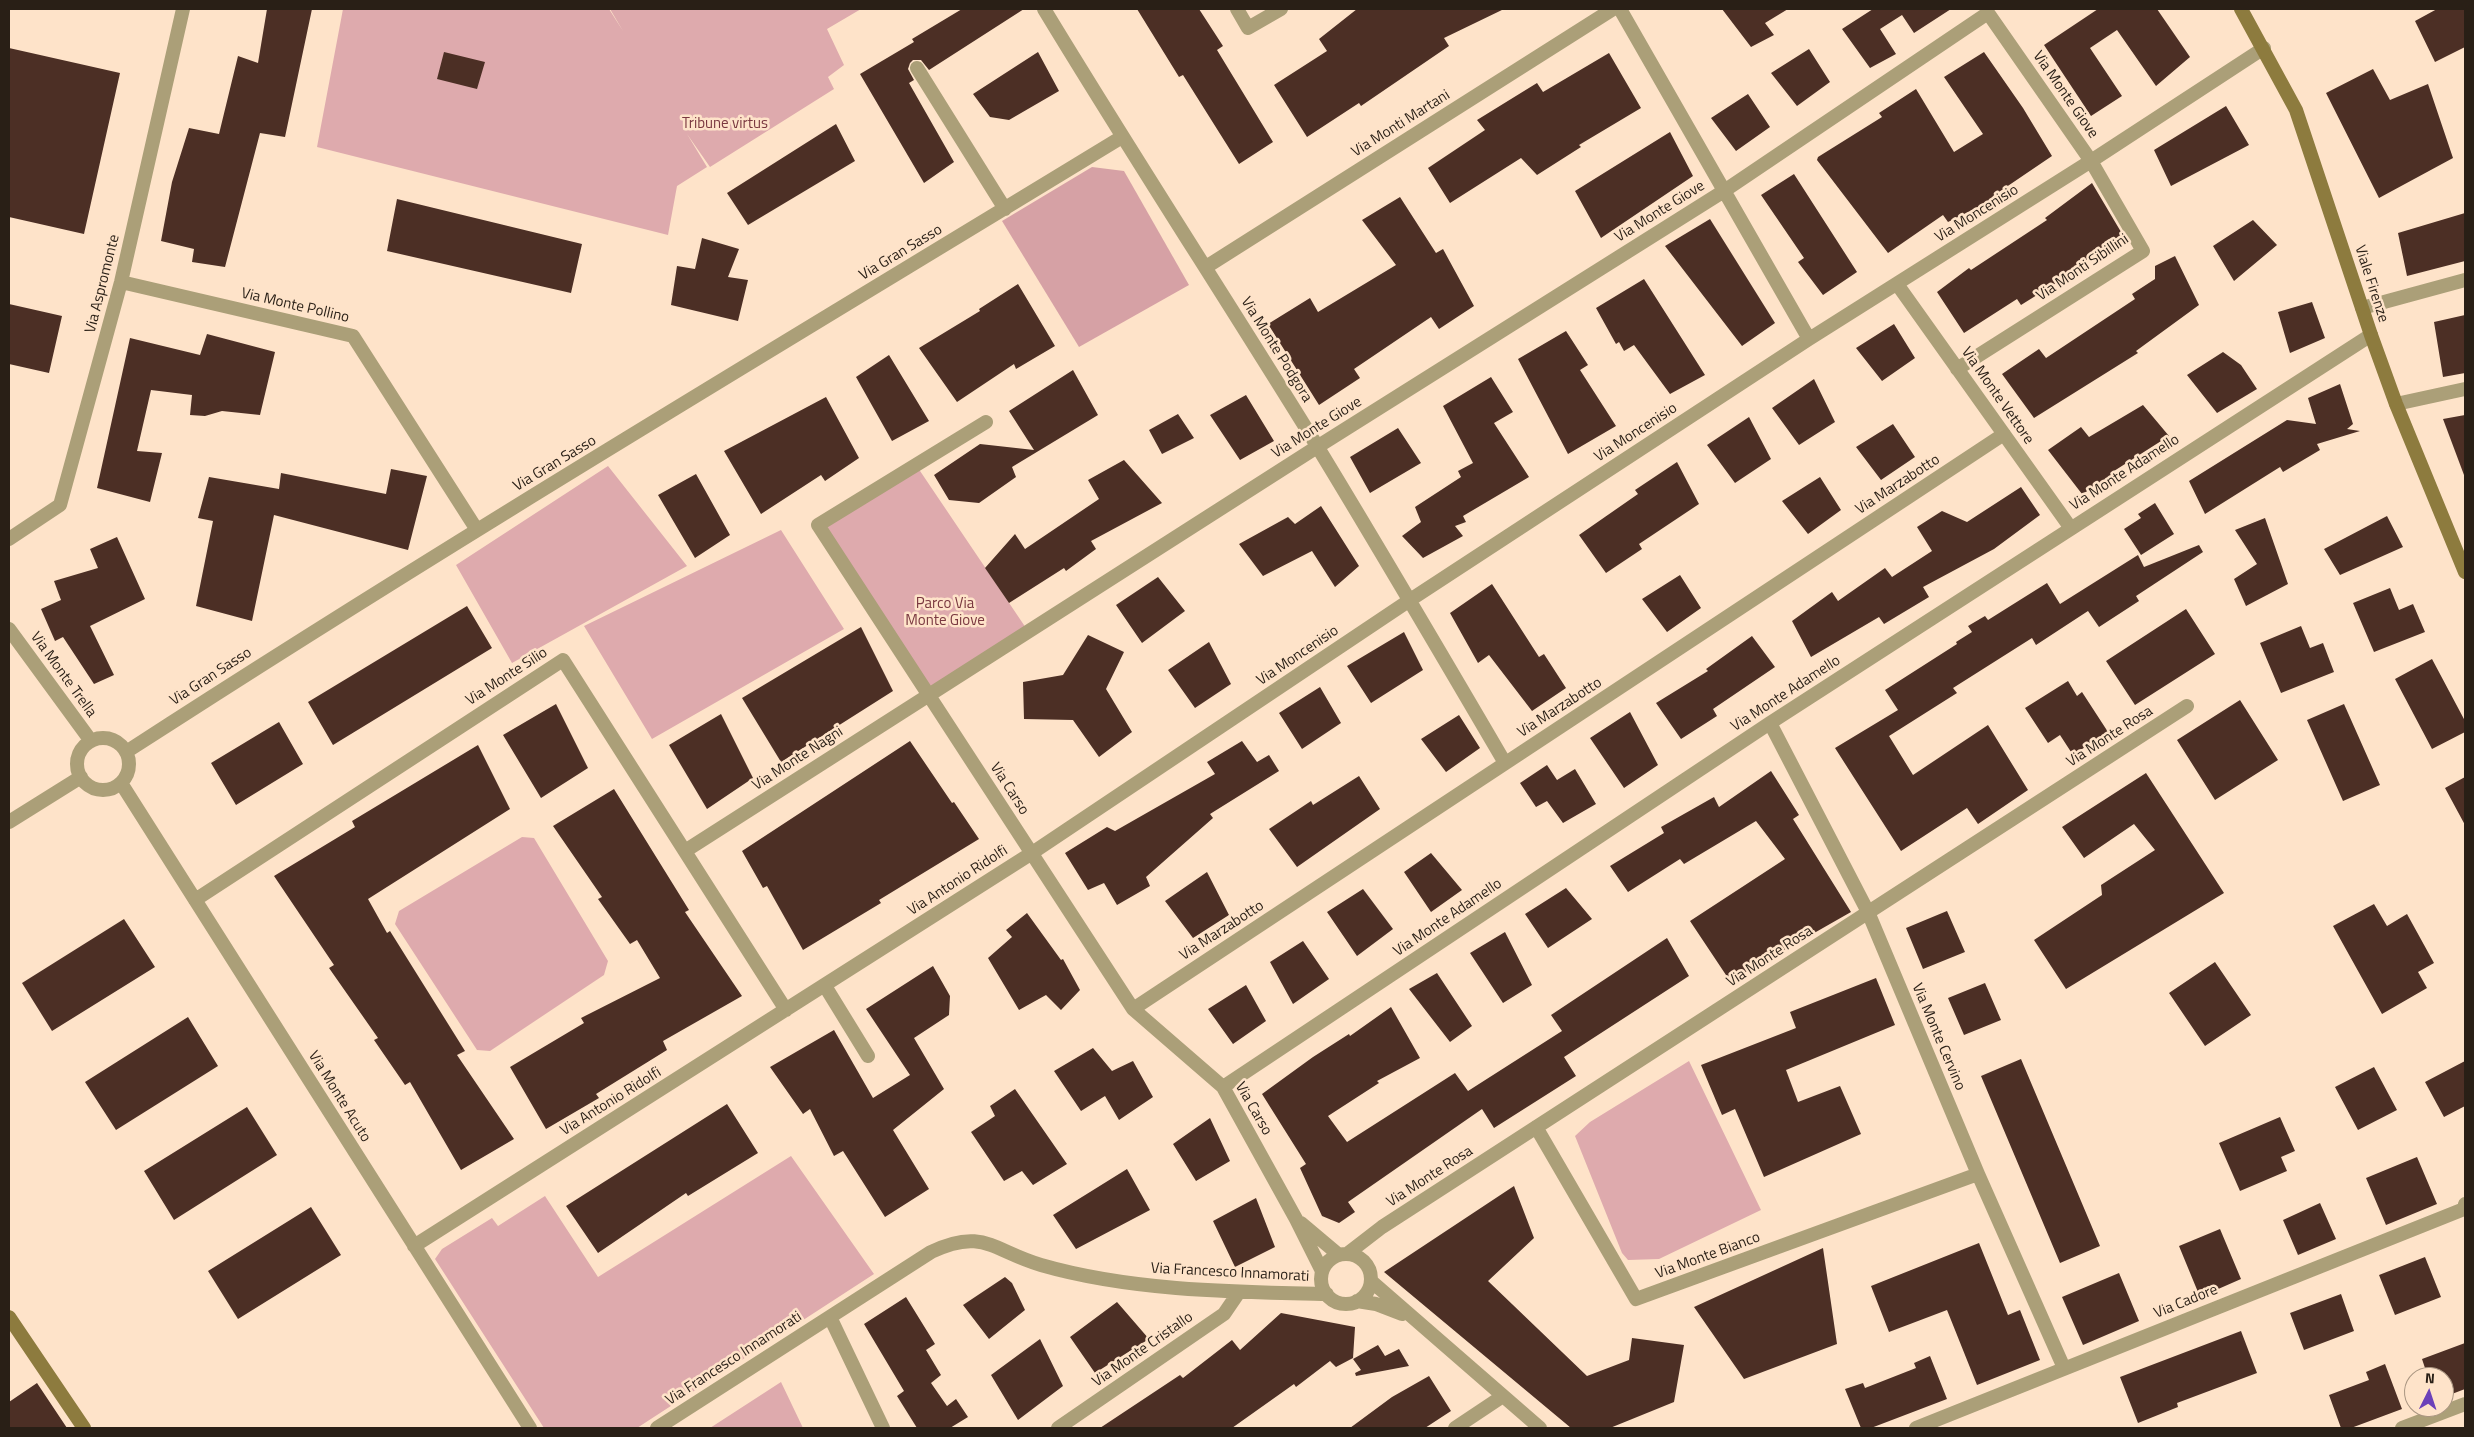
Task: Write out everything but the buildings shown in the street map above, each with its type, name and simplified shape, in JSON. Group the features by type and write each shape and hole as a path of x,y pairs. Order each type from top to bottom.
{"main road":[{"name":"Viale Firenze","path":"2241,9 2264,48 2296,110 2396,404 2465,572"},
{"path":"9,1317 84,1428"}],"street":[{"name":"Via Aspromonte","path":"9,539 60,505 122,282 183,9"},
{"name":"Via Monte Podgora","path":"1044,9 1122,137 1206,267 1317,447 1410,600 1505,763"},
{"path":"1237,9 1248,28 1281,9"},
{"name":"Via Monti Martani","path":"1206,267 1613,9"},
{"name":"Via Monte Giove","path":"1620,9 1809,339"},
{"name":"Via Monte Giove","path":"929,695 1317,447 1724,191 1988,13 2092,161"},
{"name":"Via Moncenisio","path":"1032,853 1410,600 1809,339 2092,161 2264,48"},
{"path":"917,68 1005,209"},
{"name":"Via Gran Sasso","path":"126,752 280,652 477,530 1122,137"},
{"name":"Via Monti Sibillini","path":"1958,369 2143,251 2092,161"},
{"path":"2362,308 2465,280"},
{"name":"Via Monte Pollino","path":"122,282 353,336 477,530"},
{"name":"Via Monte Vettore","path":"1897,284 2070,527"},
{"name":"Via Monte Adamello","path":"1223,1087 1770,723 2070,527 2371,335"},
{"path":"2396,404 2465,389"},
{"name":"Via Carso","path":"986,422 818,525 1133,1009 1223,1087 1296,1219 1322,1271"},
{"name":"Via Marzabotto","path":"1133,1009 2004,434"},
{"name":"Via Monte Trella","path":"9,628 91,741"},
{"name":"Via Monte Silio","path":"195,900 564,660 786,1010"},
{"name":"Via Monte Nagni","path":"685,850 929,695"},
{"name":"Via Monte Rosa","path":"1343,1254 2187,706"},
{"name":"Via Monte Cervino","path":"1770,723 1868,912 1978,1174 2064,1368"},
{"path":"107,738 121,745 126,752 129,768 121,783 114,788 100,790 86,783 81,777 78,770 80,753 91,741 107,738"},
{"path":"9,822 81,777"},
{"name":"Via Monte Acuto","path":"121,783 530,1428"},
{"name":"Via Antonio Ridolfi","path":"414,1246 1032,853"},
{"path":"825,986 868,1056"},
{"name":"Via Monte Bianco","path":"1536,1128 1636,1299 1978,1174"},
{"name":"Via Cadore","path":"1916,1428 2464,1209 2465,1204"},
{"name":"Via Carso","path":"1296,1219 1343,1254"},
{"path":"1357,1301 1368,1290 1371,1282 1368,1266 1371,1235"},
{"name":"Via Francesco Innamorati","path":"657,1428 931,1252 956,1242 970,1240 999,1247 1042,1265 1070,1271 1156,1285 1239,1292 1326,1294 1341,1303 1357,1301 1376,1304 1411,1318"},
{"path":"1343,1254 1355,1256 1368,1266"},
{"name":"Via Francesco Innamorati","path":"1326,1294 1323,1287 1322,1271 1332,1258 1343,1254"},
{"name":"Via Francesco Innamorati","path":"1371,1282 1540,1428"},
{"name":"Via Monte Cristallo","path":"1058,1428 1224,1314 1239,1292"},
{"path":"830,1317 883,1428"},
{"path":"1455,1428 1503,1396"},
{"path":"2402,1428 2465,1404"}],"green space":[{"name":"Tribune virtus","path":"343,9 609,9 623,31 610,9 861,9 827,29 844,65 828,77 834,89 710,167 687,134 707,167 677,186 668,235 317,147"},
{"name":"Parco Via Monte Giove","path":"916,465 1028,631 929,695 818,525"},
{"path":"608,466 687,566 512,663 456,565"},
{"path":"781,530 844,629 652,739 584,626"},
{"path":"522,837 534,838 608,961 604,975 490,1051 477,1050 395,924 399,911"},
{"path":"1689,1061 1761,1210 1659,1259 1628,1260 1622,1253 1575,1136 1590,1122"},
{"path":"791,1156 874,1274 637,1428 544,1428 435,1259 442,1249 492,1218 498,1226 545,1196 598,1277"},
{"path":"781,1382 803,1428 710,1428"}],"shaded area":[{"path":"1092,167 1124,171 1189,285 1079,347 1002,221"}]}
